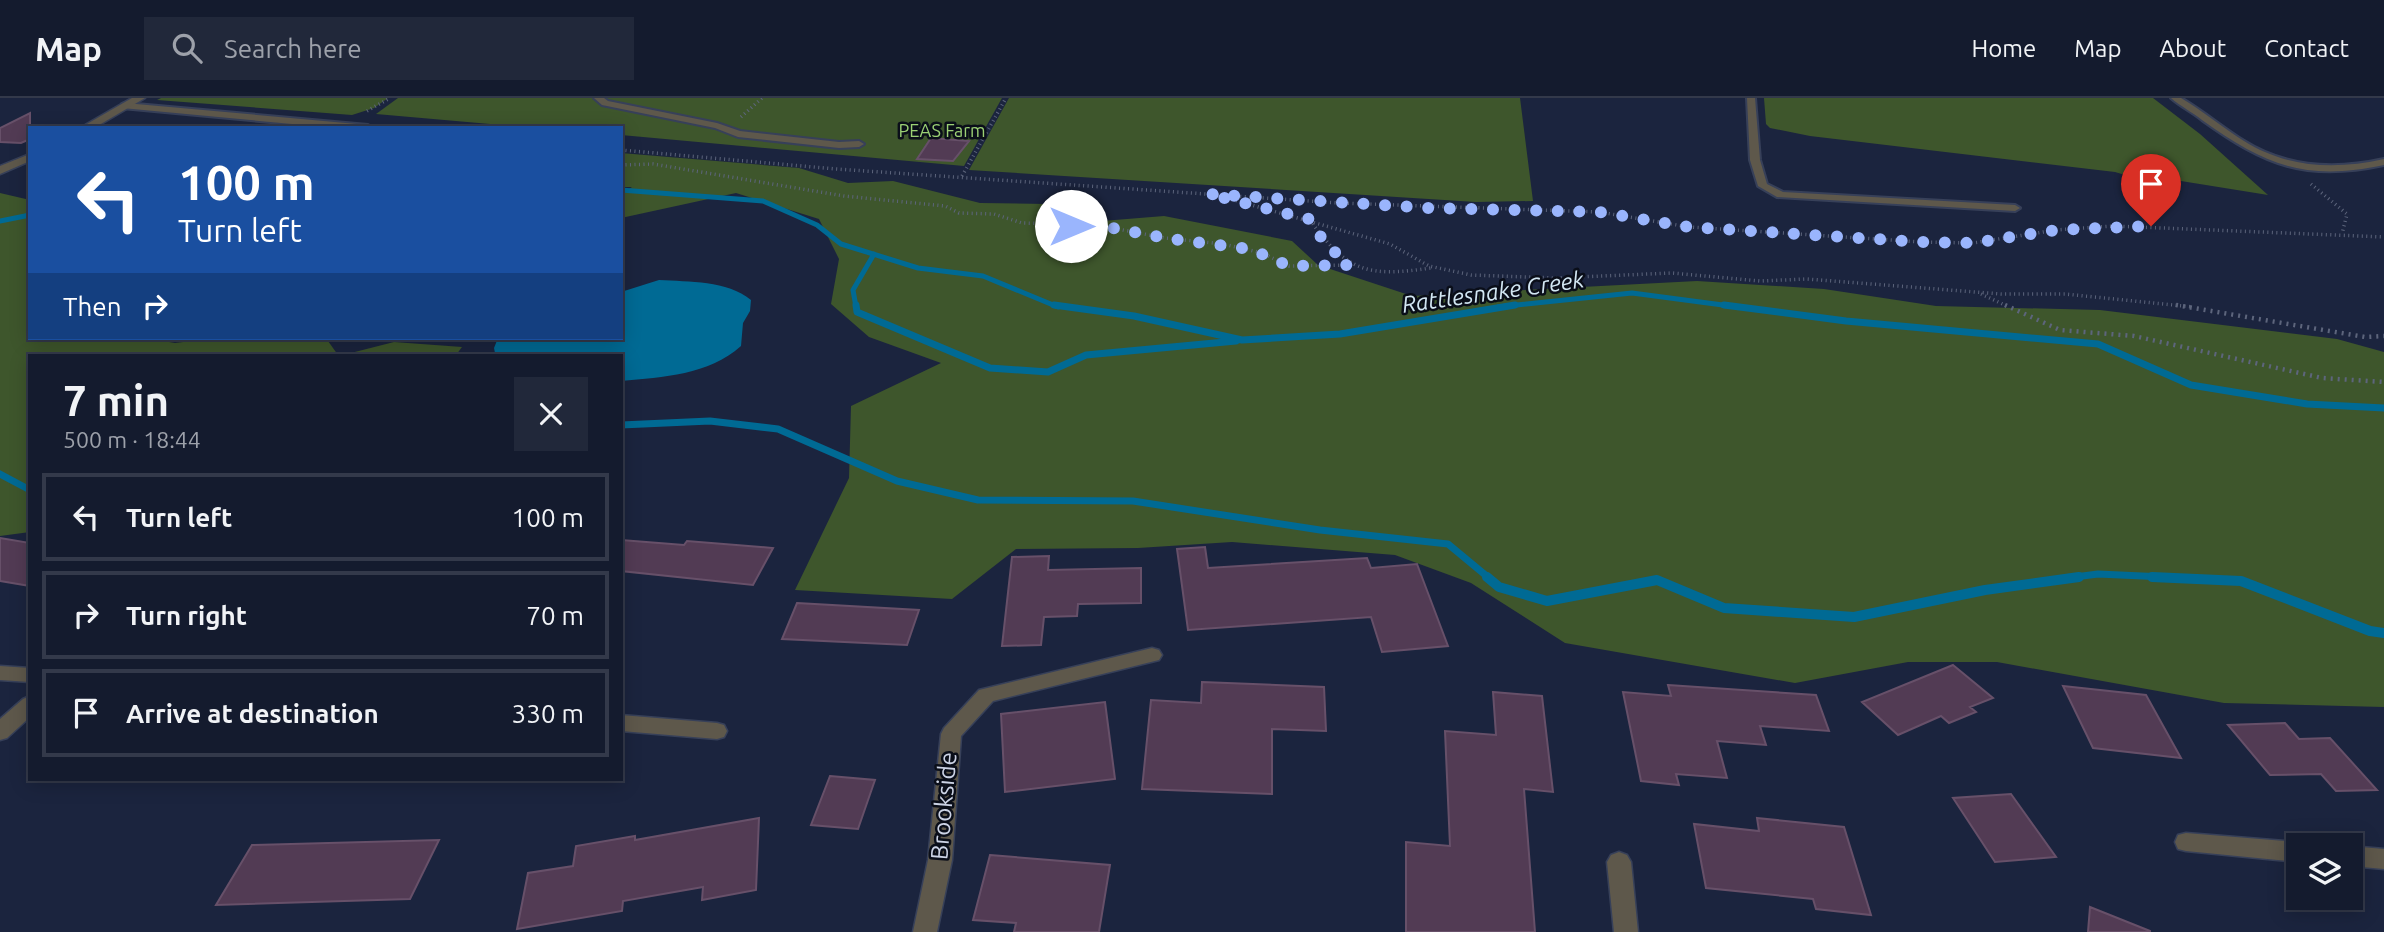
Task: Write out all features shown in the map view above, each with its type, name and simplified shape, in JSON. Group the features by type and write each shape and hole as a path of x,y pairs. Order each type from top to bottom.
{"street":[{"path":"89,126 140,98"},
{"path":"2,170 28,158"},
{"name":"Brookside","path":"925,932 940,860 951,734 986,695 1152,655"},
{"path":"0,673 28,675"},
{"path":"0,732 28,706"},
{"path":"623,723 717,731"},
{"path":"2186,842 2286,851"},
{"path":"2363,857 2384,859"},
{"path":"1619,862 1626,932"}],"lane":[{"path":"598,98 604,103 738,134 813,143 859,144"},
{"path":"1751,98 1755,160 1763,186 1781,195 2015,208"},
{"path":"2175,98 2202,113 2253,150 2296,164 2346,168 2384,162"},
{"path":"125,106 346,126"}],"path":[{"path":"728,130 762,98"},
{"path":"962,176 1006,98"},
{"path":"623,150 1208,194 1429,208 1599,212 1689,227 1922,242 1973,243 2056,230 2113,226 2384,236"},
{"path":"623,165 653,164 844,196 945,206 966,215 994,214 1022,223 1117,227 1165,238 1250,249 1289,266 1349,265"},
{"path":"2296,164 2309,182 2347,214 2342,234"},
{"path":"1208,194 1309,219 1390,244 1435,267 1471,275 1555,278 1672,273 1760,281 1807,279 1977,292 2066,294 2195,307 2330,332 2384,336"},
{"path":"1309,219 1325,243 1349,265 1364,273 1399,273 1435,267"},
{"path":"1977,292 2060,330 2134,336 2322,378 2384,382"}],"green space":[{"path":"388,98 374,108 352,115 157,100"},
{"name":"PEAS Farm","path":"398,98 1002,98 964,166 623,135 623,126 513,126 376,114"},
{"path":"1009,98 1520,98 1533,201 1476,202 969,170"},
{"path":"1764,98 2153,98 2200,134 2268,195 2181,181 2173,185 2157,186 2115,172 1810,136 1770,128 1766,124"},
{"path":"623,153 799,168 848,183 893,181 980,203 1047,204 1090,222 1164,216 1292,241 1318,265 1412,296 1697,281 1824,289 1936,306 2100,310 2337,339 2384,352 2384,707 2224,703 1997,662 1908,662 1795,683 1565,643 1471,583 1395,555 1232,542 1138,548 1016,549 952,599 795,590 849,478 851,406 941,363 869,337 831,304 839,259 819,219 736,193 623,218 623,193 632,187 623,187"},
{"path":"0,193 28,200 28,340 158,340 175,343 200,340 319,340 328,341 337,354 28,354 28,532 0,536"},
{"path":"394,342 462,347 457,354 347,354"}],"water":[{"path":"659,280 719,285 741,293 751,300 750,311 743,323 741,346 728,356 700,369 669,376 623,381 623,354 495,353 497,340 623,340 623,291"}],"building":[{"path":"30,113 28,140 21,143 0,142 0,128"},
{"path":"931,138 969,141 953,161 917,159"},
{"path":"0,538 28,543 28,586 0,581"},
{"path":"623,540 684,545 687,541 773,548 753,585 623,571"},
{"path":"1205,547 1208,568 1367,558 1371,568 1417,564 1448,646 1382,652 1371,617 1188,630 1177,549"},
{"path":"1049,556 1048,570 1141,568 1141,603 1078,604 1077,616 1044,617 1041,645 1002,646 1012,557"},
{"path":"797,603 919,610 907,645 782,639"},
{"path":"1953,665 1993,698 1970,707 1976,712 1949,723 1941,716 1898,735 1862,702"},
{"path":"1202,682 1324,687 1326,731 1272,729 1272,794 1142,789 1151,700 1201,703"},
{"path":"1668,685 1816,695 1829,731 1760,726 1766,745 1717,741 1727,778 1676,774 1679,785 1641,781 1623,692 1671,696"},
{"path":"2063,686 2146,695 2181,758 2093,748"},
{"path":"1493,692 1542,696 1553,792 1524,789 1535,932 1406,932 1406,842 1450,846 1445,731 1496,735"},
{"path":"1105,702 1115,779 1005,792 1001,714"},
{"path":"2285,723 2299,739 2330,738 2377,790 2336,791 2321,774 2270,775 2228,725"},
{"path":"830,776 875,780 858,829 811,825"},
{"path":"2011,794 2056,857 1995,862 1953,798"},
{"path":"759,818 756,890 702,900 703,887 623,901 622,911 517,929 528,873 573,866 576,846 635,836 635,840"},
{"path":"1757,818 1844,827 1871,915 1816,909 1813,899 1706,888 1694,824 1759,831"},
{"path":"439,840 410,899 216,905 252,845"},
{"path":"990,855 1110,865 1099,932 1014,932 1016,923 973,920"},
{"path":"2090,907 2150,931 2150,932 2088,932"}],"waterway":[{"name":"Rattlesnake Creek","path":"623,190 763,201 817,225 841,244 874,254"},
{"name":"Rattlesnake Creek","path":"0,221 28,215"},
{"path":"856,307 853,290 874,254"},
{"name":"Rattlesnake Creek","path":"874,254 918,268 983,276 1058,307"},
{"name":"Rattlesnake Creek","path":"1511,306 1632,293 1738,307"},
{"path":"856,305 857,312 990,368 1048,372 1086,355 1236,341"},
{"name":"Rattlesnake Creek","path":"1054,305 1134,316 1242,340 1340,334 1511,306"},
{"name":"Rattlesnake Creek","path":"1724,305 1846,321 2098,344 2191,385 2307,404 2384,408"},
{"name":"Rattlesnake Creek","path":"1498,307 1511,306"},
{"path":"623,425 710,421 778,429 897,481 978,500 1133,501 1320,530 1448,544 1489,578"},
{"path":"0,474 28,489"},
{"path":"2067,578 2098,574 2187,578"},
{"path":"1487,577 1499,587 1547,601 1657,580 1724,608 1854,617 1985,590 2079,577"},
{"path":"2152,577 2241,581 2370,631 2384,633"}],"route":[{"path":"1071,226 1117,227 1165,238 1223,244 1250,249 1289,266 1349,265 1325,243 1309,219 1208,194 1429,208 1546,208 1599,212 1689,227 1922,242 1973,243 2056,230 2151,226"}]}
